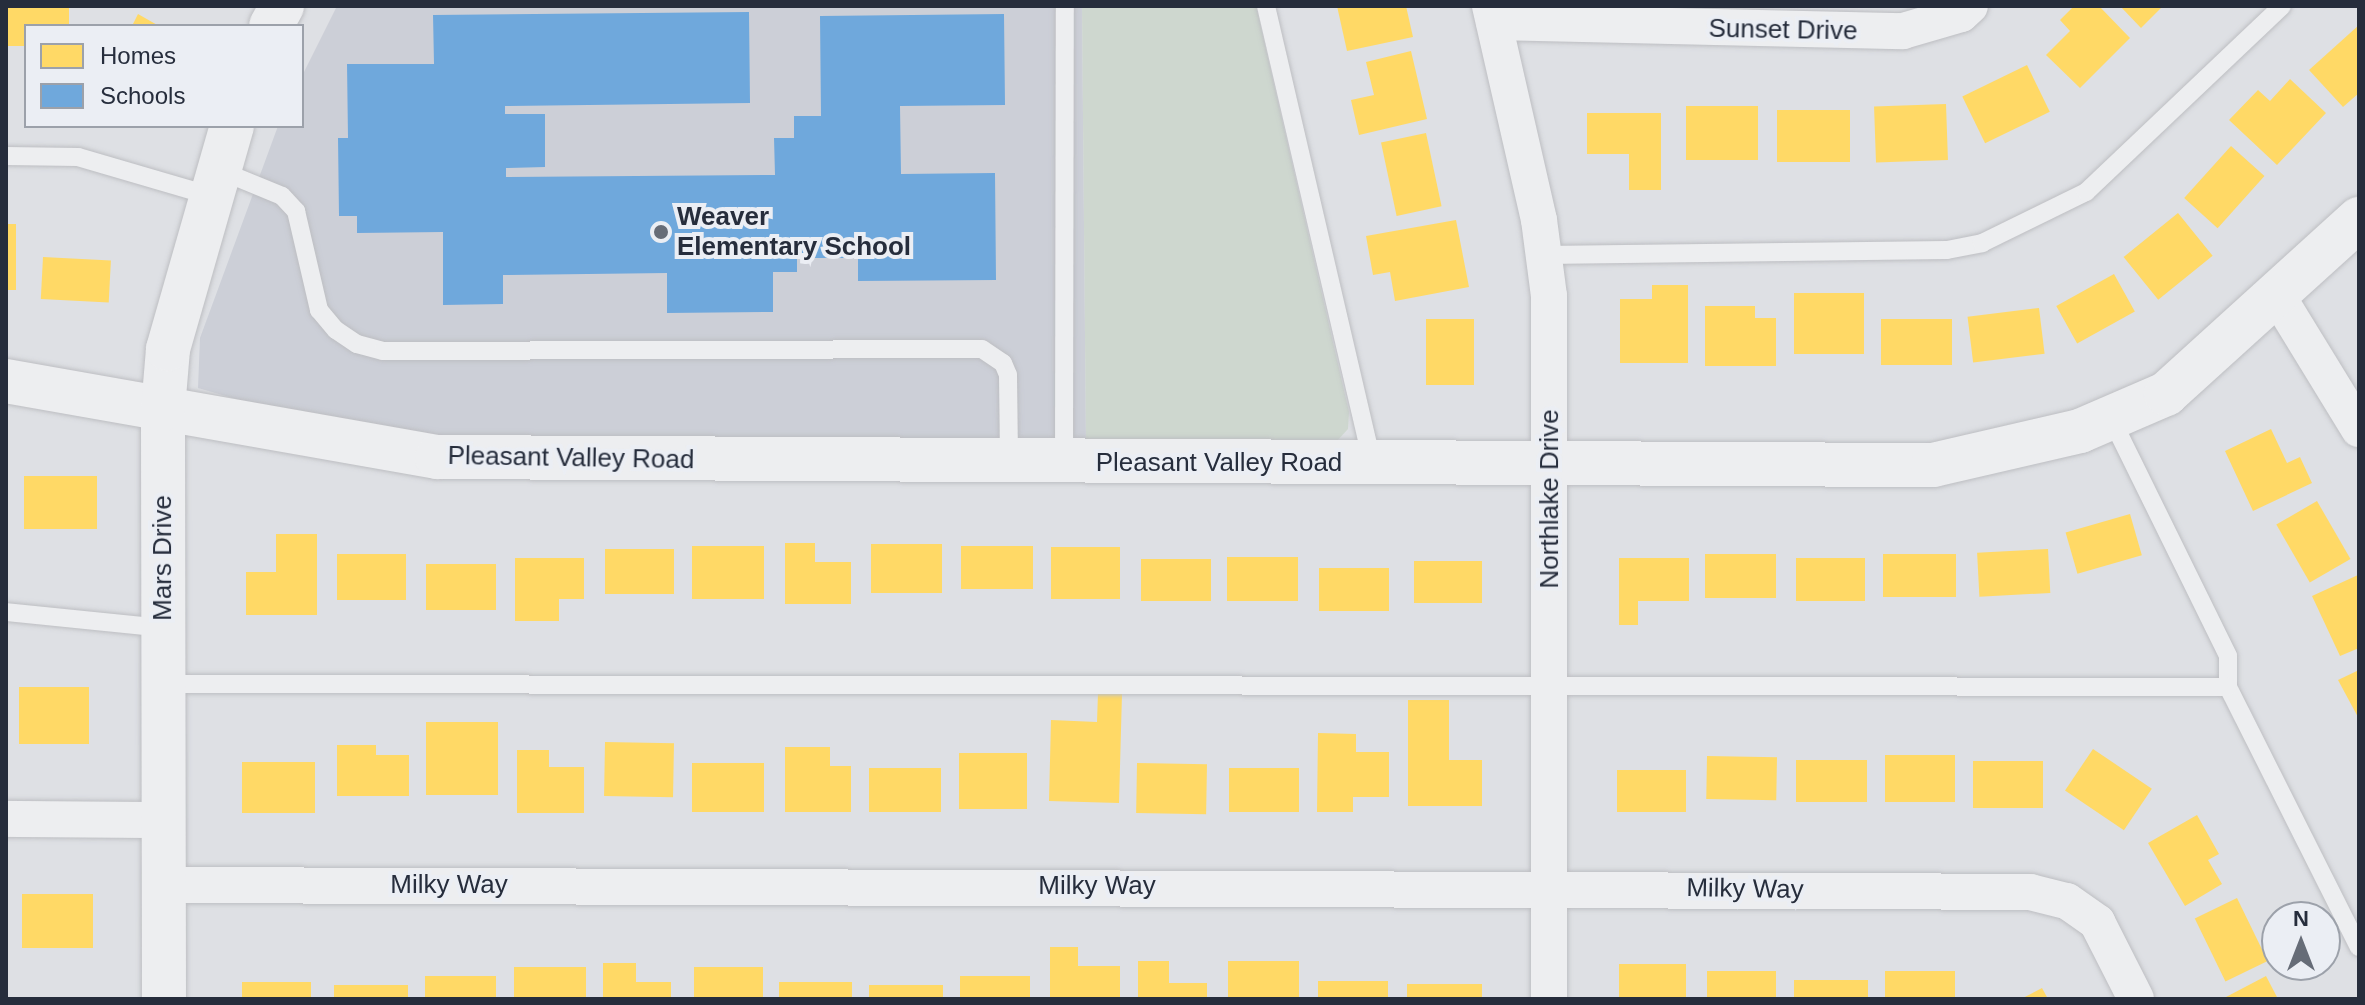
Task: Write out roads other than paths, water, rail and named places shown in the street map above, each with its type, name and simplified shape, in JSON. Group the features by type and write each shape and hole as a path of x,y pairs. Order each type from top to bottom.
{"street":[{"path":"272,24 282,6"},
{"name":"Sunset Drive","path":"1492,14 1903,31 1961,14 1970,6"},
{"name":"Northlake Drive","path":"1492,14 1544,255 1551,464 1549,999"},
{"name":"Mars Drive","path":"164,999 163,409 168,349 231,128"},
{"name":"Pleasant Valley Road","path":"6,381 437,457 1933,465 2080,431 2166,394 2278,297 2359,219"},
{"path":"2278,297 2359,429"},
{"path":"6,819 163,820"},
{"name":"Milky Way","path":"164,885 1550,887 2030,892 2067,901 2097,922 2136,999"}],"lane":[{"path":"1064,462 1065,6"},
{"path":"1266,6 1372,463"},
{"path":"1544,255 1947,250 1982,243 2086,192 2282,6"},
{"path":"6,156 78,157 282,196 296,211 319,310 336,330 357,344 383,351 982,349 1003,363 1008,375 1009,462"},
{"path":"2111,418 2228,656 2228,687 2359,947"},
{"path":"6,612 163,628"},
{"path":"163,684 2228,687"}],"place":[{"name":"Weaver Elementary School","path":"661,232"}]}
